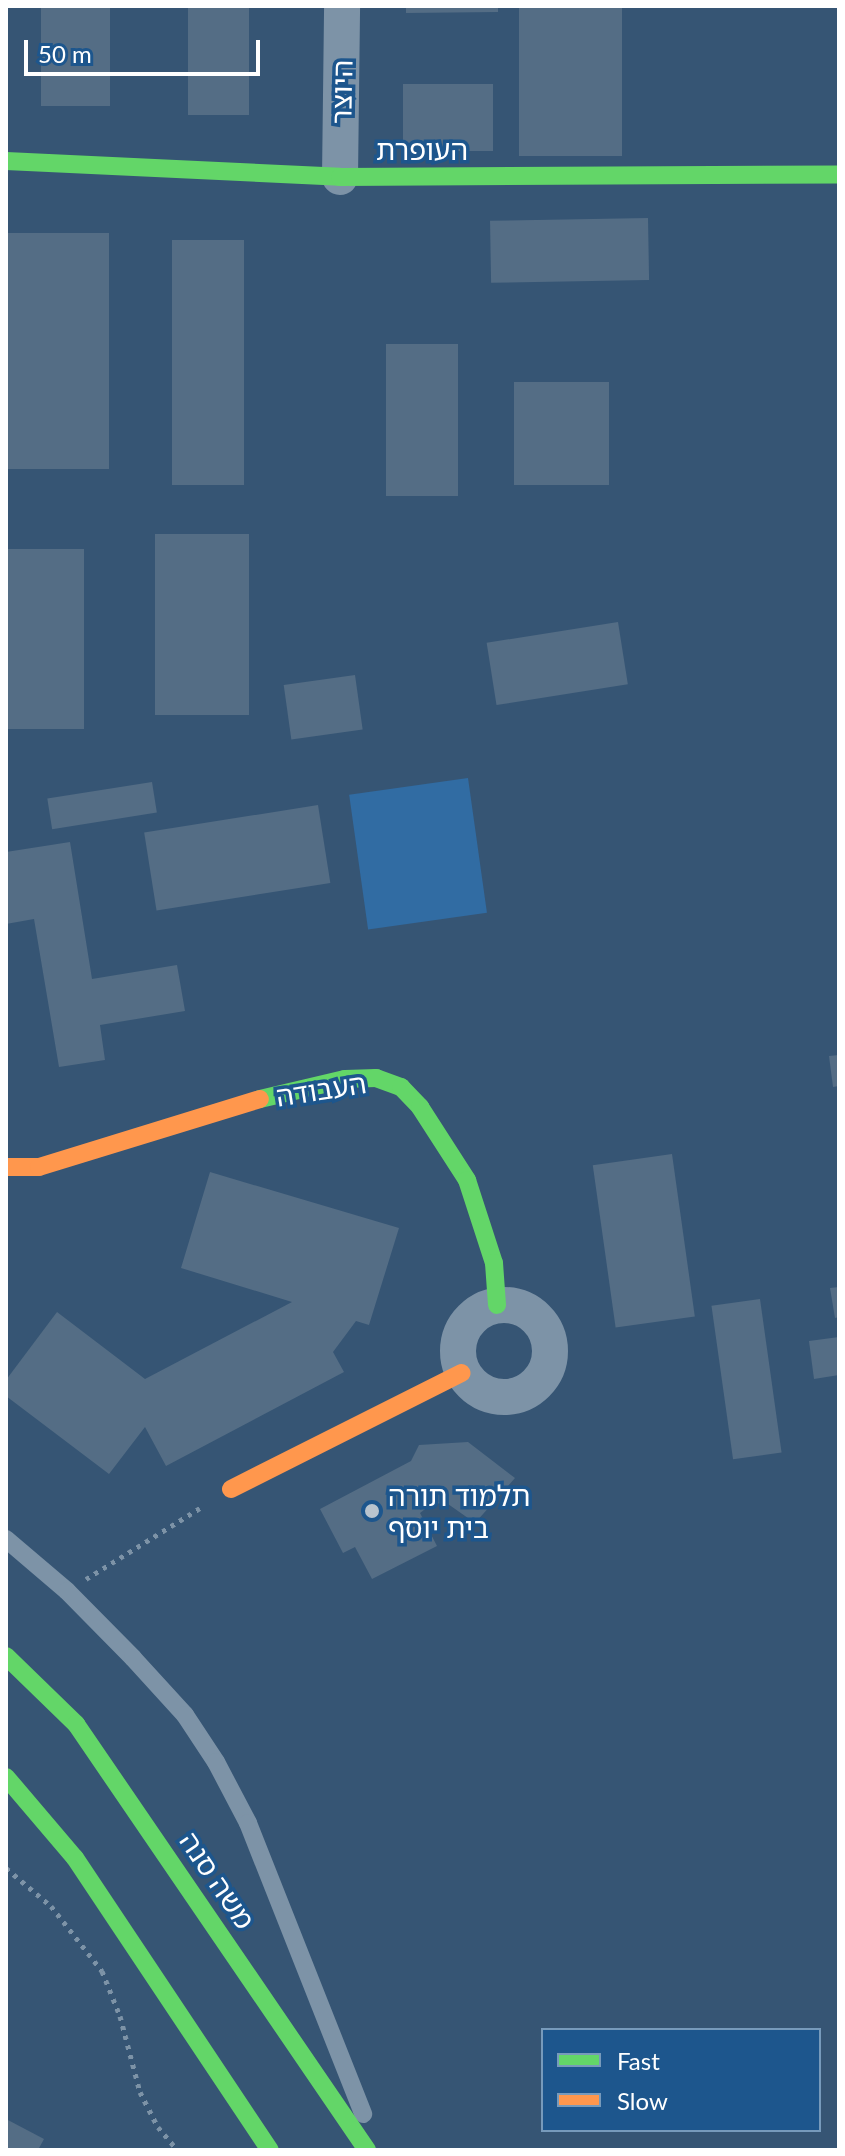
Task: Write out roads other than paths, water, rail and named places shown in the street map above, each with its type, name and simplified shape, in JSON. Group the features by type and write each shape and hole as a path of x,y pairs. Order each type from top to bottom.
{"street":[{"name":"היוצר","path":"340,177 342,6"},
{"name":"העופרת","path":"6,161 340,177 839,174"},
{"name":"העבודה","path":"6,1167 39,1167 291,1089 345,1079 376,1078 401,1087 420,1107 467,1180 487,1237 497,1305"},
{"path":"497,1305 528,1311 540,1321 551,1350 548,1365 530,1390 500,1398 471,1385 462,1373 457,1359 462,1330 471,1318 497,1305"},
{"path":"231,1489 462,1373"},
{"name":"משה סנה","path":"6,1656 76,1724 367,2150"},
{"path":"6,1777 75,1858 270,2150"}],"lane":[{"path":"6,1539 67,1591 185,1715 216,1762 248,1823 377,2150"}],"place":[{"name":"תלמוד תורה בית יוסף","path":"372,1511"}]}
